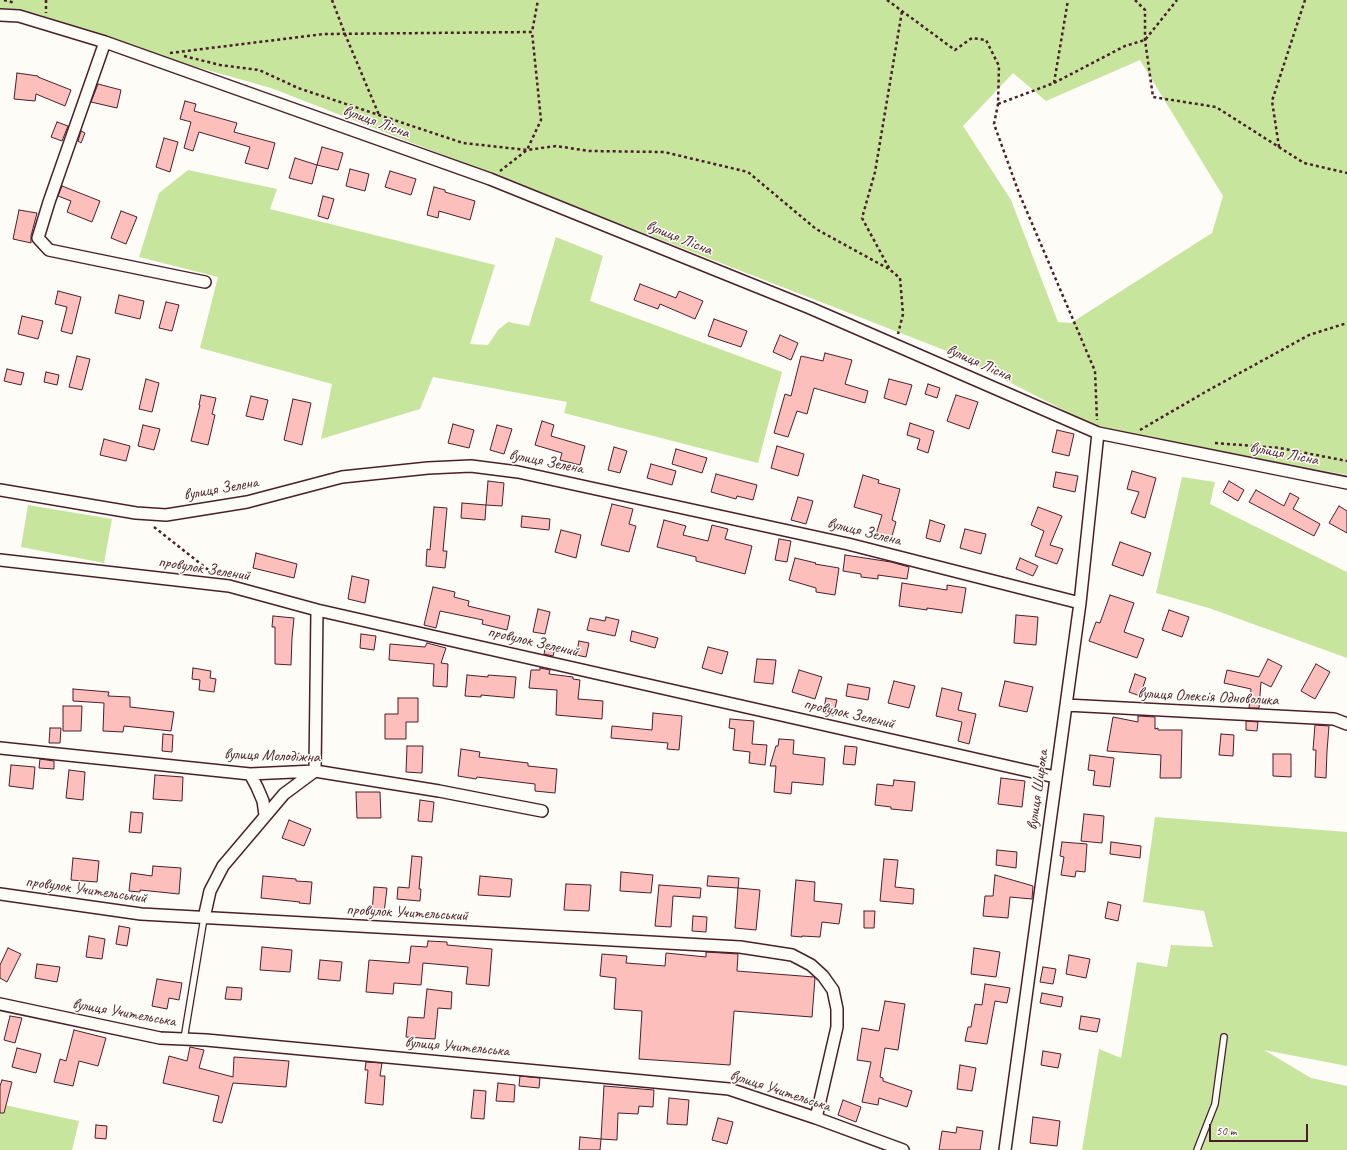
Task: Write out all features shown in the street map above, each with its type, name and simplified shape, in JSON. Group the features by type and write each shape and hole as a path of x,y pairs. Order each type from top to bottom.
{"street":[{"name":"вулиця Лісна","path":"0,15 19,16 104,42 490,179 803,305 896,344 1098,433 1347,483"},
{"path":"104,42 38,238 49,250 205,282"},
{"name":"вулиця Широка","path":"1005,1150 1080,603 1098,433"},
{"name":"вулиця Зелена","path":"0,490 136,513 166,515 247,502 342,477 428,468 471,466 518,472 848,544 1080,603"},
{"name":"провулок Зелений","path":"0,560 229,586 318,610 1055,777"},
{"path":"204,918 210,891 223,866 284,794 314,771 318,610"},
{"name":"вулиця Олексія Одноволика","path":"1066,705 1334,719 1347,724"},
{"name":"вулиця Молодіжна","path":"0,748 250,774 314,771 438,791 542,811"},
{"path":"250,774 263,801 266,815"},
{"name":"провулок Учительський","path":"0,894 141,914 740,947 792,955 811,965 823,976 833,990 837,1009 837,1027 816,1118"},
{"name":"вулиця Учительська","path":"0,1004 160,1038 206,1040 729,1089 816,1118 903,1150"}],"lane":[{"path":"184,1039 204,918"},
{"path":"1197,1150 1215,1104 1224,1037"}],"path":[{"path":"4,0 18,4"},
{"path":"332,0 380,115"},
{"path":"490,179 527,150 541,120 532,32 538,0"},
{"path":"887,0 955,50 972,38 986,40 999,66 998,104 994,124 1016,186 1095,371 1098,433"},
{"path":"1054,83 1068,0"},
{"path":"1135,0 1145,10 1145,40 1153,98 1216,107 1304,163 1347,173"},
{"path":"998,104 1054,83 1125,46 1145,40 1177,0"},
{"path":"1279,147 1272,101 1305,0"},
{"path":"42,10 46,12"},
{"path":"889,270 862,218 875,172 902,12"},
{"path":"155,60 170,53 324,34 532,32"},
{"path":"163,50 220,65 259,70 298,88 463,143 527,150 556,146 589,151 664,152 748,172 816,229 889,270 900,278 903,314 896,344"},
{"path":"1124,439 1309,335 1347,323"},
{"path":"1213,443 1280,448 1347,461"},
{"path":"136,513 229,586"}],"green space":[{"path":"0,0 1347,0 1347,475 1100,429 957,355 271,88 182,63 40,15 0,10","holes":["1140,60 1223,196 1212,233 1071,323 1058,322 1011,200 963,126 1013,73 1046,101"]},
{"path":"188,170 277,189 270,209 495,265 470,344 488,345 498,330 508,322 529,326 556,237 603,256 590,301 782,372 758,463 564,413 567,402 433,377 420,409 321,439 332,384 200,348 218,277 139,257 159,193"},
{"path":"1182,477 1215,482 1210,504 1347,572 1347,658 1209,608 1156,593"},
{"path":"28,505 112,519 104,563 21,547"},
{"path":"1155,817 1347,832 1347,1066 1264,1050 1311,1078 1347,1086 1347,1150 1082,1150 1099,1049 1121,1058 1137,962 1167,967 1171,945 1213,947 1204,911 1143,902"},
{"path":"0,1104 79,1121 72,1150 0,1150"}],"building":[{"path":"17,73 38,76 71,90 65,106 36,94 35,101 14,99"},
{"path":"98,84 121,90 117,108 91,102"},
{"path":"185,101 196,104 194,111 237,123 234,132 275,143 268,169 245,163 250,147 199,132 193,151 184,148 191,122 180,119"},
{"path":"57,122 68,126 62,141 51,137"},
{"path":"81,131 85,133 81,143 78,141"},
{"path":"164,138 178,142 170,172 156,167"},
{"path":"322,147 343,153 338,170 317,165"},
{"path":"295,158 317,165 312,184 289,178"},
{"path":"350,169 369,174 365,191 346,186"},
{"path":"390,171 416,179 411,195 385,187"},
{"path":"62,186 100,201 92,222 67,212 71,201 58,196"},
{"path":"434,187 475,201 470,220 439,211 438,218 427,215"},
{"path":"323,196 334,199 328,219 318,216"},
{"path":"19,210 37,213 31,236 31,243 13,239"},
{"path":"121,211 137,217 126,244 111,238"},
{"path":"640,284 676,298 679,291 703,301 695,319 660,304 658,309 634,300"},
{"path":"58,291 81,297 72,334 61,331 67,307 55,304"},
{"path":"119,295 144,301 140,319 115,313"},
{"path":"166,302 179,305 172,331 159,328"},
{"path":"22,316 43,321 38,339 18,334"},
{"path":"714,319 747,331 741,347 708,336"},
{"path":"780,335 798,343 791,360 773,352"},
{"path":"825,353 852,360 845,384 868,391 865,403 814,388 807,414 797,411 788,437 774,433 785,394 791,396 801,356 823,361"},
{"path":"77,356 90,359 82,390 69,387"},
{"path":"7,369 24,373 21,385 4,381"},
{"path":"46,372 59,375 57,385 44,382"},
{"path":"146,379 159,383 152,412 139,409"},
{"path":"889,379 912,385 906,405 884,398"},
{"path":"928,384 940,388 937,398 925,394"},
{"path":"201,395 216,398 212,414 215,415 208,445 191,441"},
{"path":"956,395 978,402 969,429 947,421"},
{"path":"251,396 268,400 263,420 246,416"},
{"path":"293,399 311,403 302,445 284,440"},
{"path":"542,421 554,425 551,436 585,446 580,465 560,460 562,453 535,445"},
{"path":"910,423 934,431 928,453 917,449 920,439 907,435"},
{"path":"453,424 474,430 469,448 448,443"},
{"path":"143,425 160,429 154,450 138,446"},
{"path":"497,425 512,429 504,454 490,450"},
{"path":"1057,430 1074,434 1069,456 1052,452"},
{"path":"104,439 130,446 126,461 100,455"},
{"path":"777,446 804,454 798,476 771,468"},
{"path":"614,447 627,451 620,473 608,470"},
{"path":"676,449 707,458 702,473 672,464"},
{"path":"651,464 676,471 672,485 647,478"},
{"path":"1132,471 1156,478 1145,518 1131,513 1139,492 1127,489"},
{"path":"1056,472 1078,476 1075,492 1053,487"},
{"path":"716,474 757,485 753,500 737,496 736,499 711,492"},
{"path":"863,475 879,480 878,483 900,489 892,520 896,522 890,543 875,538 882,515 854,507"},
{"path":"488,481 504,483 502,506 486,505"},
{"path":"1229,481 1244,490 1238,501 1223,492"},
{"path":"1256,490 1284,506 1290,493 1299,498 1293,509 1320,524 1314,536 1249,502"},
{"path":"798,497 813,501 806,524 791,520"},
{"path":"462,503 486,505 485,520 461,518"},
{"path":"612,504 633,509 629,524 636,526 629,552 601,545"},
{"path":"1339,506 1347,511 1347,533 1329,523"},
{"path":"434,507 447,508 443,551 447,551 445,568 426,566 427,549 430,550"},
{"path":"1038,507 1062,516 1050,545 1063,549 1057,564 1035,556 1044,531 1031,525"},
{"path":"522,516 550,519 549,530 521,527"},
{"path":"664,520 686,526 683,535 708,541 712,525 728,529 725,539 752,546 745,574 696,561 696,557 657,547"},
{"path":"930,520 945,525 940,542 926,538"},
{"path":"965,529 986,534 981,554 960,548"},
{"path":"561,530 581,535 576,558 555,552"},
{"path":"779,539 791,541 787,562 775,560"},
{"path":"1120,542 1151,553 1143,576 1112,565"},
{"path":"256,553 297,564 294,578 253,568"},
{"path":"845,555 891,562 909,567 907,579 878,575 878,579 861,577 861,574 843,571"},
{"path":"795,558 816,563 815,564 839,568 835,595 816,592 816,588 789,580"},
{"path":"1020,558 1038,566 1033,576 1016,569"},
{"path":"352,576 369,580 365,603 348,599"},
{"path":"902,583 947,590 947,585 966,588 962,613 899,606"},
{"path":"433,587 455,592 454,597 469,601 468,606 510,616 507,630 482,624 483,620 440,611 436,628 424,625"},
{"path":"1110,595 1134,603 1124,632 1144,639 1137,658 1089,641 1096,622 1100,623"},
{"path":"538,609 550,612 545,634 533,632"},
{"path":"1169,610 1189,617 1182,637 1162,630"},
{"path":"1016,615 1038,617 1036,645 1014,643"},
{"path":"273,616 294,618 291,665 275,664 275,627 272,627"},
{"path":"606,617 619,620 615,636 587,630 590,618 605,621"},
{"path":"632,631 658,638 655,648 630,641"},
{"path":"361,634 376,636 374,650 360,648"},
{"path":"579,641 589,643 586,657 576,655"},
{"path":"427,643 446,648 441,663 448,664 447,687 433,686 434,664 389,660 390,644 425,647"},
{"path":"546,643 556,645 553,656 544,654"},
{"path":"708,647 728,652 722,674 702,668"},
{"path":"757,659 776,660 773,684 754,682"},
{"path":"1268,659 1282,666 1271,687 1261,682 1259,708 1249,708 1251,689 1224,683 1227,670 1259,677"},
{"path":"1316,664 1330,672 1315,699 1301,691"},
{"path":"193,668 211,671 210,678 216,679 214,692 199,690 200,680 192,679"},
{"path":"540,668 550,670 549,674 573,677 573,679 580,680 578,699 603,701 602,719 556,715 557,690 529,688 531,670 540,670"},
{"path":"799,670 822,677 815,699 792,692"},
{"path":"1135,674 1146,678 1140,696 1129,692"},
{"path":"467,675 516,677 514,698 481,695 481,697 465,696"},
{"path":"894,681 915,686 909,708 888,703"},
{"path":"1005,681 1033,687 1027,712 999,706"},
{"path":"848,684 870,688 868,700 846,696"},
{"path":"942,688 962,693 958,710 976,714 969,744 958,741 962,722 936,716"},
{"path":"73,689 109,692 108,696 130,697 130,707 174,712 171,731 124,726 123,732 103,731 104,703 73,701"},
{"path":"398,698 418,698 418,722 406,722 406,739 385,739 385,714 398,714"},
{"path":"826,698 837,700 833,716 823,713"},
{"path":"63,706 82,706 81,731 63,731"},
{"path":"653,713 682,716 679,750 667,749 668,743 611,738 612,726 652,730"},
{"path":"1138,716 1155,717 1155,729 1158,728 1158,730 1182,730 1181,778 1160,778 1161,755 1107,751 1113,717 1138,722"},
{"path":"730,719 754,721 752,744 767,745 765,765 749,763 750,752 733,750 735,729 729,728"},
{"path":"1246,721 1258,722 1257,731 1246,730"},
{"path":"1315,725 1329,726 1326,778 1315,777 1316,750 1313,750"},
{"path":"50,728 61,728 60,743 49,743"},
{"path":"163,734 173,735 172,752 162,751"},
{"path":"1221,734 1234,735 1233,756 1219,755"},
{"path":"779,739 794,740 793,754 825,758 823,785 792,782 791,794 774,792 776,766 770,766 776,746 778,746"},
{"path":"407,746 423,746 422,773 406,772"},
{"path":"845,746 857,747 855,765 843,764"},
{"path":"461,749 480,752 479,757 528,763 528,766 557,769 555,793 535,791 535,784 458,776"},
{"path":"1273,754 1291,754 1291,777 1273,776"},
{"path":"1090,755 1114,758 1110,787 1093,785 1095,771 1088,770"},
{"path":"40,759 54,761 54,769 39,768"},
{"path":"11,765 35,767 33,789 9,786"},
{"path":"69,770 85,772 83,800 66,798"},
{"path":"155,775 183,777 182,801 153,799"},
{"path":"1001,778 1025,781 1022,807 998,804"},
{"path":"894,780 915,782 912,811 891,809 891,807 875,805 877,784 893,786"},
{"path":"356,792 380,792 381,818 357,818"},
{"path":"420,800 434,802 432,822 418,821"},
{"path":"131,812 143,813 141,833 129,832"},
{"path":"1084,814 1104,816 1102,843 1081,841"},
{"path":"289,820 311,829 304,846 282,838"},
{"path":"1062,842 1087,844 1085,872 1076,871 1075,877 1061,875 1064,857 1060,856"},
{"path":"1111,842 1141,846 1140,858 1110,854"},
{"path":"997,850 1017,852 1016,868 996,865"},
{"path":"412,856 422,857 419,889 421,889 420,901 397,899 398,887 409,888"},
{"path":"73,858 99,861 97,882 71,880"},
{"path":"884,859 898,860 895,887 914,889 913,904 880,901"},
{"path":"153,866 181,868 179,894 140,890 140,892 129,891 131,873 152,876"},
{"path":"621,872 653,875 651,893 620,891"},
{"path":"995,875 1033,886 1032,899 1010,897 1008,918 983,916 985,896 993,896"},
{"path":"263,876 312,882 310,904 261,898"},
{"path":"480,876 512,879 510,897 478,895"},
{"path":"708,876 739,878 738,888 707,886"},
{"path":"796,880 815,882 814,901 842,904 839,924 822,922 820,937 791,936"},
{"path":"566,884 591,885 589,911 564,910"},
{"path":"659,885 701,888 700,898 673,896 671,927 655,926"},
{"path":"374,887 387,888 384,913 372,912"},
{"path":"738,888 760,890 756,930 735,928"},
{"path":"1108,902 1121,905 1118,921 1105,918"},
{"path":"864,911 875,911 874,928 864,928"},
{"path":"693,916 707,917 706,932 692,931"},
{"path":"119,926 130,928 127,946 116,944"},
{"path":"89,936 105,939 102,959 86,957"},
{"path":"428,941 447,942 447,945 492,949 489,986 466,984 468,967 423,963 421,985 394,983 393,994 366,992 369,960 409,963 411,946 427,947"},
{"path":"262,947 292,950 290,972 260,970"},
{"path":"8,948 21,954 7,982 0,978 0,965"},
{"path":"974,948 1000,952 996,977 971,974"},
{"path":"706,952 738,954 737,971 814,977 812,1017 734,1011 730,1065 639,1059 642,1011 614,1009 616,978 600,976 602,954 627,956 626,963 665,966 666,953 706,957"},
{"path":"1069,955 1090,959 1086,978 1066,974"},
{"path":"320,960 342,962 340,981 318,979"},
{"path":"37,964 60,967 57,982 35,978"},
{"path":"1043,967 1056,969 1053,984 1040,982"},
{"path":"157,979 182,983 179,1000 169,998 167,1009 152,1006"},
{"path":"985,984 1010,988 1007,1003 995,1001 987,1044 965,1041 968,1027 971,1027 975,1004 982,1005"},
{"path":"227,987 242,988 241,1000 225,999"},
{"path":"427,989 452,992 451,1009 438,1008 435,1039 406,1037 408,1017 424,1018"},
{"path":"1042,993 1063,997 1061,1007 1040,1003"},
{"path":"885,1001 905,1004 898,1050 885,1048 880,1077 883,1078 883,1081 912,1091 907,1107 879,1098 878,1105 862,1102 871,1062 857,1060 862,1028 879,1031"},
{"path":"10,1016 22,1018 15,1043 4,1040"},
{"path":"1081,1016 1100,1019 1097,1032 1079,1029"},
{"path":"74,1030 106,1038 98,1066 79,1061 73,1086 54,1082 60,1059 66,1061"},
{"path":"190,1047 204,1050 199,1068 233,1077 234,1057 289,1061 286,1087 233,1083 222,1123 213,1121 219,1096 163,1083 169,1056 187,1061"},
{"path":"17,1048 41,1054 36,1073 12,1067"},
{"path":"1043,1051 1061,1054 1058,1068 1041,1065"},
{"path":"366,1062 382,1063 380,1076 385,1076 383,1105 365,1103 368,1070 365,1070"},
{"path":"960,1065 976,1068 972,1091 957,1089"},
{"path":"520,1076 540,1078 539,1088 519,1086"},
{"path":"2,1080 12,1082 4,1113 0,1113 0,1086"},
{"path":"498,1083 515,1085 514,1102 496,1101"},
{"path":"604,1086 654,1090 653,1107 639,1106 638,1114 618,1113 617,1140 601,1139"},
{"path":"474,1090 486,1091 484,1119 471,1118"},
{"path":"669,1098 689,1100 687,1125 667,1124"},
{"path":"843,1100 861,1107 856,1122 838,1115"},
{"path":"1033,1117 1060,1121 1057,1146 1030,1143"},
{"path":"718,1118 733,1122 727,1144 712,1140"},
{"path":"96,1125 107,1126 106,1139 95,1138"},
{"path":"957,1127 983,1131 980,1150 939,1150 942,1131 956,1133"},
{"path":"580,1137 601,1139 600,1150 579,1150"}]}
